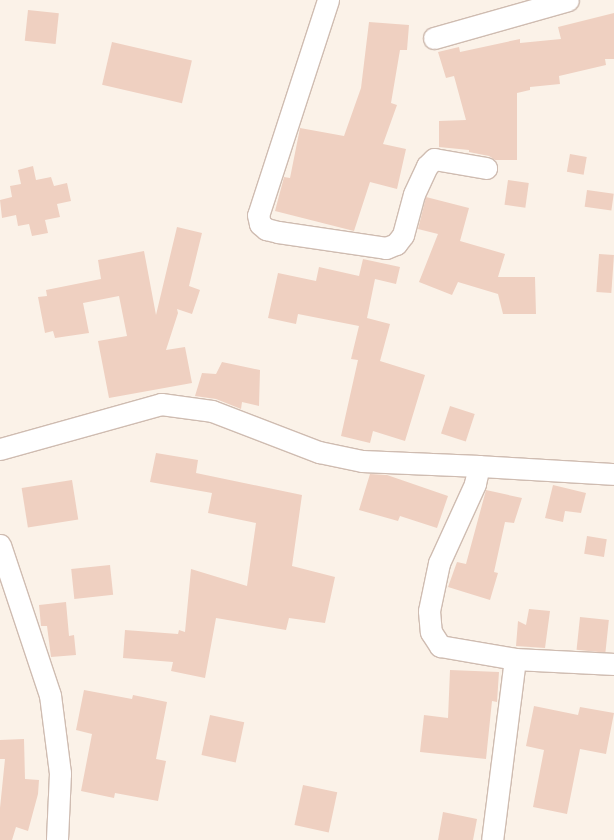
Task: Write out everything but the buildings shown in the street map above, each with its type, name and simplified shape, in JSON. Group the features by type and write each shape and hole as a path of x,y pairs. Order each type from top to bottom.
{"street":[{"path":"328,0 258,215 260,224 266,229 278,232 386,248 396,244 403,234 414,194 427,166 434,159 486,168"},
{"path":"434,38 568,0"},
{"path":"0,449 161,404 212,411 319,452 353,459 614,474"},
{"path":"480,466 475,484 439,563 429,611 431,632 440,646 515,659 614,664"},
{"path":"0,544 50,695 60,773 57,840"},
{"path":"492,840 515,659"}]}
